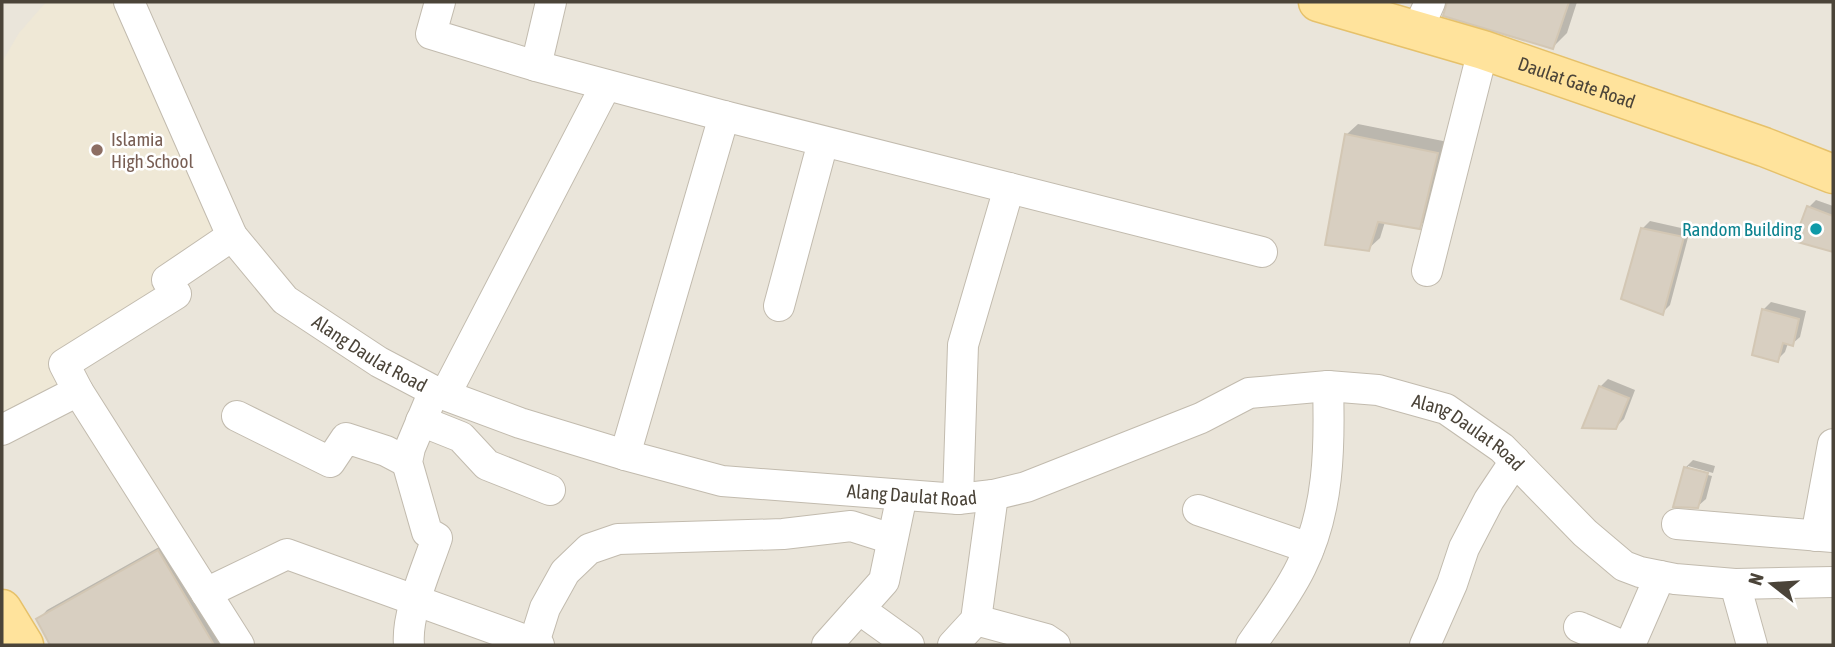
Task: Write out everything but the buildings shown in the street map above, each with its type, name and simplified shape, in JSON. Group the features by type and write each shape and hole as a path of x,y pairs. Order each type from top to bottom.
{"main road":[{"name":"Daulat Gate Road","path":"1318,2 1424,16 1483,50 1764,147 1833,174"},
{"path":"2,609 24,645"}],"street":[{"name":"Alang Daulat Road","path":"129,2 232,236 285,300 379,362 439,393 520,423 722,481 958,499 993,495 1026,486 1201,418 1249,393 1328,386 1378,390 1446,408 1502,448 1585,533 1625,566 1660,576 1735,584 1833,582"},
{"path":"440,2 431,34 536,66 823,142 1262,252"},
{"path":"536,66 551,2"},
{"path":"1427,271 1483,50"},
{"path":"409,645 408,637 416,600 437,538 427,531 407,462 410,448 421,421 439,393 606,85"},
{"path":"625,455 724,116"},
{"path":"779,306 823,142"},
{"path":"958,499 963,345 1009,188"},
{"path":"232,236 167,280 176,295 64,364 78,391 240,645"},
{"path":"1251,645 1301,568 1321,519 1329,440 1328,386"},
{"path":"2,430 78,391"},
{"path":"237,416 330,462 346,438 386,451 407,462"},
{"path":"421,421 461,437 487,465 550,490"},
{"path":"1677,524 1825,537 1833,444"},
{"path":"1430,643 1464,548 1489,500 1515,461"},
{"path":"827,645 884,581 902,495"},
{"path":"953,645 975,620 993,495"},
{"path":"1198,510 1309,548"},
{"path":"206,593 287,554 537,644 545,608 565,572 589,549 618,539 783,534 851,526 892,539"},
{"path":"1630,645 1660,576"},
{"path":"1735,584 1752,645"},
{"path":"859,610 909,645"},
{"path":"975,620 1046,639 1055,645"},
{"path":"1579,627 1620,645"}],"shaded area":[{"path":"2,2 1833,2 1833,645 2,645"},
{"name":"Islamia High School","path":"46,2 129,2 228,238 64,364 78,391 2,430 2,62 19,33"}],"place":[{"name":"Islamia High School","path":"97,150"},
{"name":"Random Building","path":"1816,229"}]}
